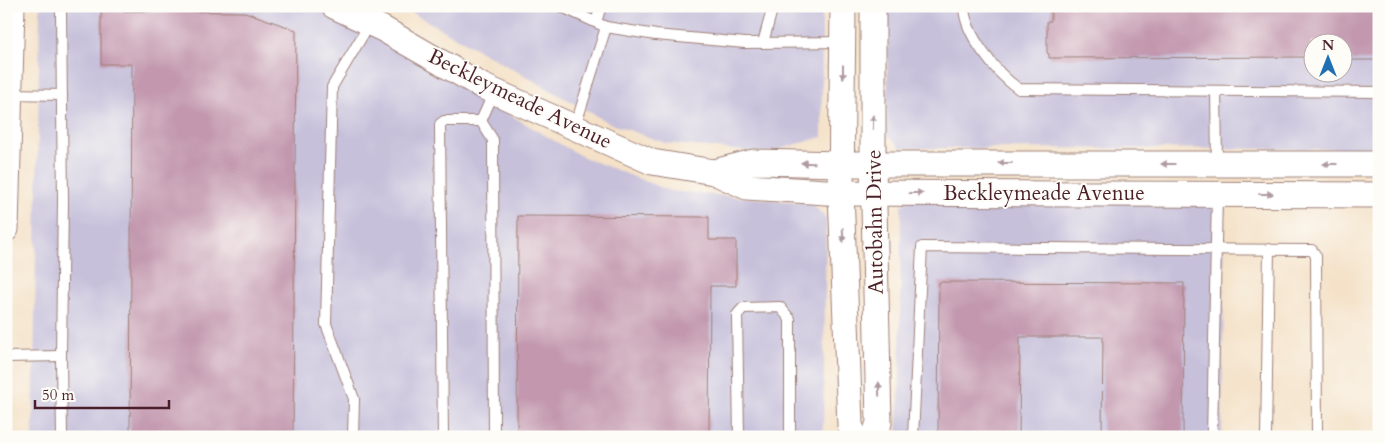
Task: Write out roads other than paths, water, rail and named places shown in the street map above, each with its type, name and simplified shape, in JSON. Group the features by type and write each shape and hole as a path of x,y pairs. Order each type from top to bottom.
{"street":[{"path":"6,229 12,6"},
{"name":"Beckleymeade Avenue","path":"334,6 370,23 482,86 652,162 714,172 747,187 841,193 1379,194"},
{"name":"Autobahn Drive","path":"843,6 841,193 850,425 855,437"},
{"name":"Autobahn Drive","path":"873,6 873,163 879,423 874,437"},
{"name":"Beckleymeade Avenue","path":"714,172 753,162 842,164 1379,164"},
{"path":"1217,164 1217,194"}],"lane":[{"path":"560,6 601,25 656,35 745,43 843,42"},
{"path":"575,128 601,25 601,6"},
{"path":"763,43 773,6"},
{"path":"964,6 966,23 974,38 1005,79 1019,89 1379,92"},
{"path":"61,11 63,201 62,437"},
{"path":"353,437 354,399 326,324 332,87 370,23"},
{"path":"481,122 495,91"},
{"path":"1216,91 1217,164"},
{"path":"10,94 62,95"},
{"path":"443,437 440,124 444,120 481,122"},
{"path":"481,122 493,140 494,437"},
{"path":"1212,437 1217,194"},
{"path":"913,437 922,247 1312,250 1316,256 1317,437"},
{"path":"1266,437 1269,249"},
{"path":"739,437 737,315 743,308 780,307 790,319 790,437"},
{"path":"6,357 61,356"}]}
